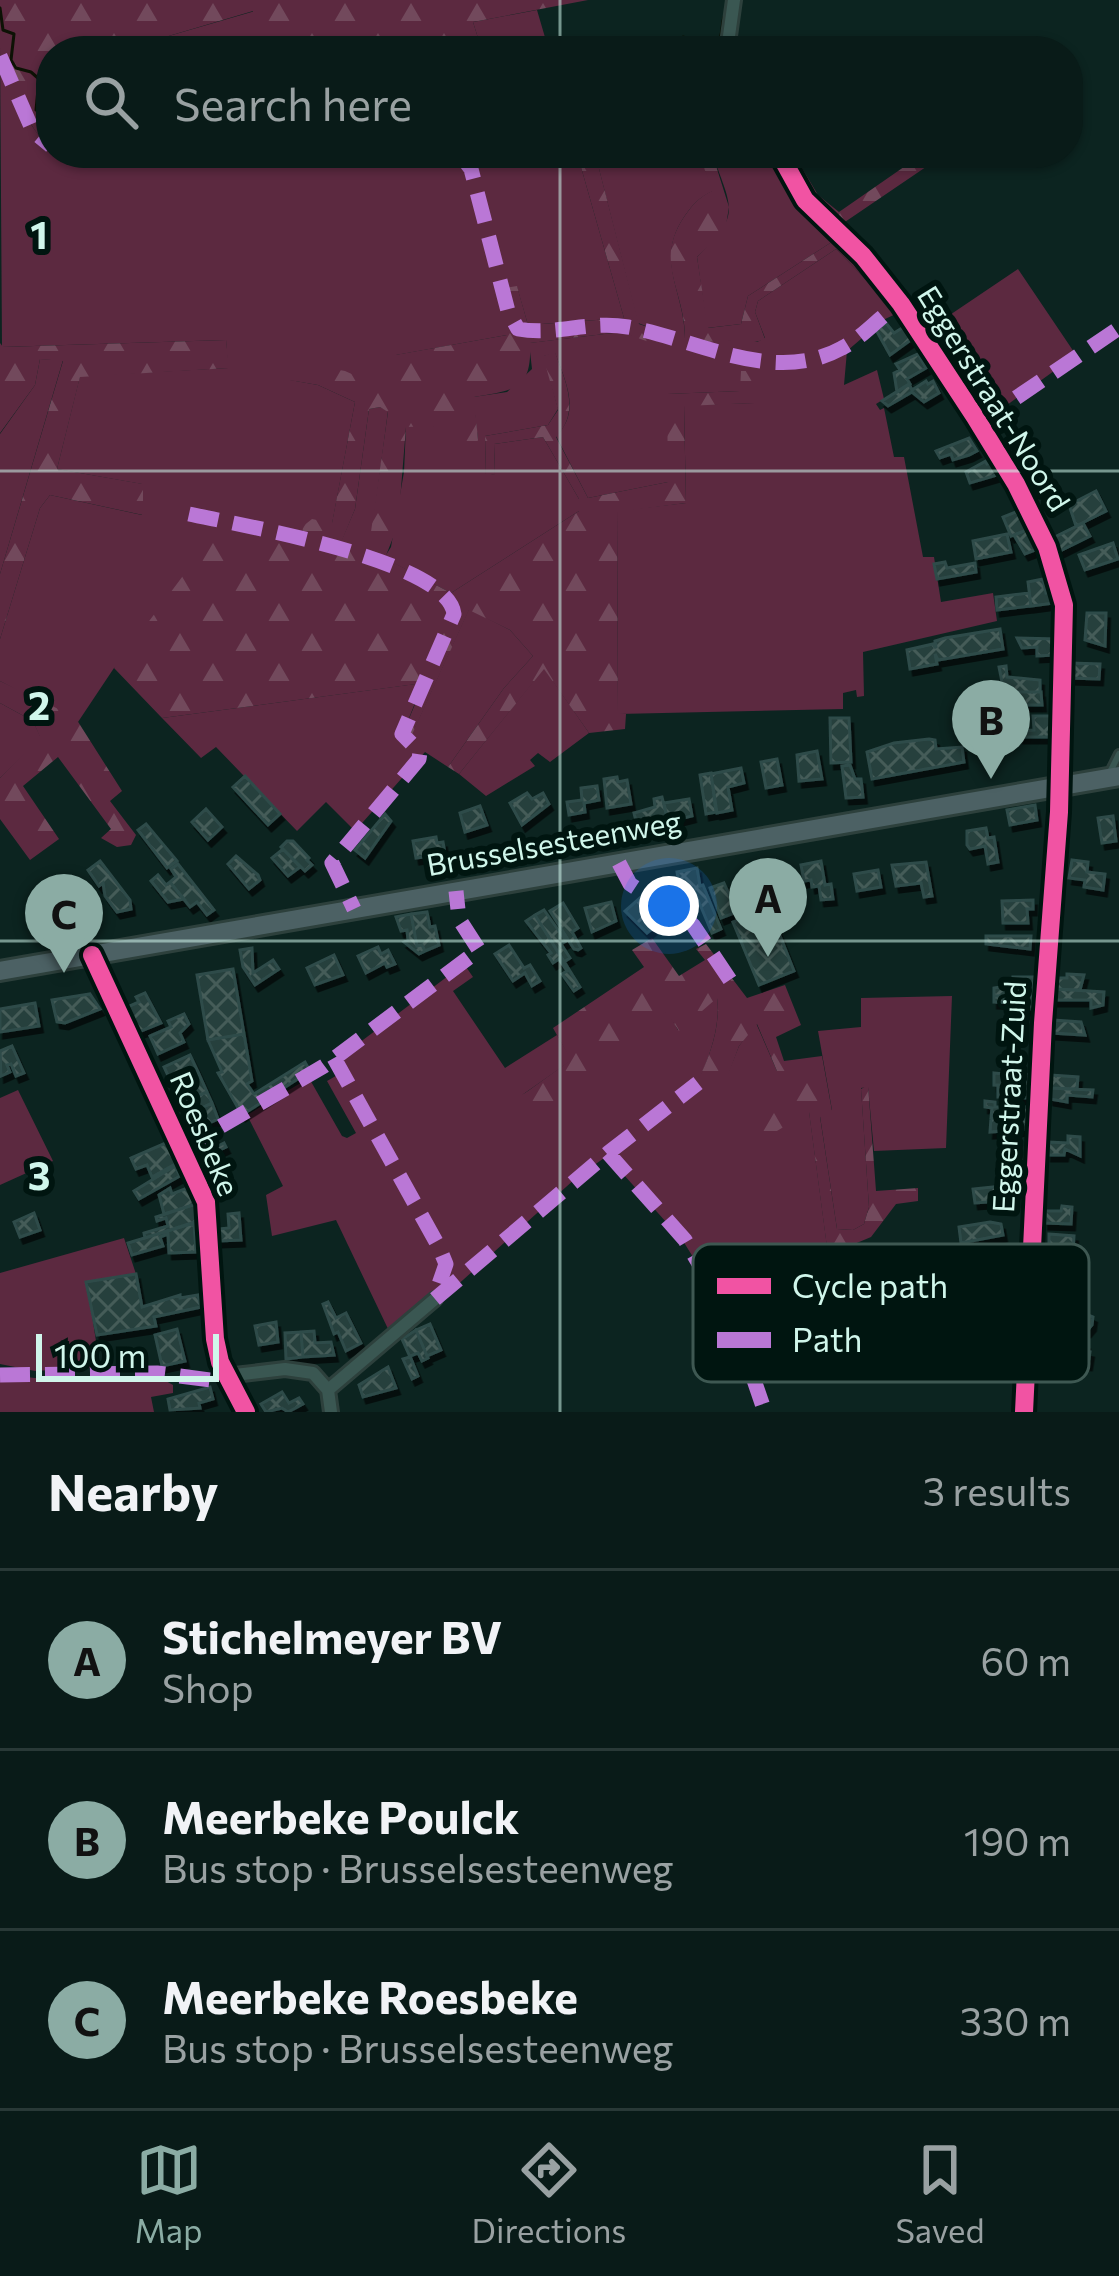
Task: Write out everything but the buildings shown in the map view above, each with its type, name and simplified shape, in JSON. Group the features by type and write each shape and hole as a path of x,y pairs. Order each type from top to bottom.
{"main road":[{"name":"Brusselsesteenweg","path":"0,971 1113,777"}],"street":[{"path":"729,36 734,0"},
{"name":"Eggerstraat-Noord","path":"788,168 806,200 872,266 929,344 1016,484 1047,547 1064,605 1059,786"},
{"name":"Eggerstraat-Zuid","path":"1032,1244 1059,786"},
{"name":"Roesbeke","path":"92,955 206,1202 215,1339 226,1376 246,1412"},
{"path":"328,1390 434,1298"},
{"path":"226,1376 313,1373 328,1390 331,1412"},
{"name":"Eggerstraat-Zuid","path":"1024,1412 1025,1382"}],"lane":[{"path":"1113,777 1119,754"}],"green space":[{"path":"0,0 588,0 473,22 477,36 250,36 253,11 169,36 36,36 36,130 0,48"},
{"path":"537,10 545,36 477,36 473,22"},
{"path":"255,11 251,36 169,36"},
{"path":"0,47 36,132 36,168 581,168 624,318 528,325 517,287 507,335 396,355 395,394 290,380 318,385 355,402 332,524 305,535 114,668 78,722 0,681 0,639 40,508 50,495 142,515 142,484 57,469 80,376 228,368 226,340 2,347"},
{"path":"581,168 599,168 639,324 685,340 671,249 687,212 712,191 704,168 717,168 729,207 725,231 697,257 708,328 741,324 748,296 838,238 883,287 878,292 836,249 758,301 755,312 765,339 710,342 702,345 697,359 621,332 530,343 528,370 518,385 474,397 478,440 471,454 441,449 433,426 406,427 398,525 385,558 451,593 579,511 579,499 543,437 494,444 495,474 486,476 485,436 548,425 558,410 543,356 555,352 563,374 568,417 556,437 588,498 668,482 667,394 740,391 741,371 754,371 754,403 684,406 686,503 617,512 618,713 626,714 625,729 589,733 544,669 459,774 448,767 533,656 510,630 469,610 410,739 403,733 424,683 162,718 114,668 221,525 304,535 302,527 312,519 332,523 355,402 318,385 289,380 301,363 345,371 394,393 395,355 507,335 499,289 517,286 528,325 624,318","holes":["380,407 388,412 368,553 341,543 355,509 369,409"]},
{"path":"599,168 705,168 713,191 687,212 672,248 685,341 638,323"},
{"path":"717,168 787,168 838,238 748,296 741,324 707,328 697,257 727,220"},
{"path":"795,168 802,168 818,195 839,212 902,168 924,168 839,226 815,203"},
{"path":"836,249 877,291 883,287 900,312 883,320 847,351 844,385 877,370 884,399 876,404 884,408 894,457 904,457 923,557 934,557 941,602 993,593 997,621 863,652 864,696 857,697 856,690 843,693 843,709 618,714 617,511 686,503 684,405 754,403 741,391 668,394 668,482 588,498 556,436 570,407 555,353 544,356 558,409 548,425 485,436 486,475 495,474 494,444 543,437 579,499 579,511 451,593 384,558 391,547 404,472 406,426 433,426 478,440 473,397 507,392 532,369 529,343 621,332 655,342 757,342 765,338 755,312 758,301"},
{"path":"1018,269 1076,355 985,421 929,329"},
{"path":"226,340 229,368 80,377 57,469 143,484 143,515 50,495 40,508 0,639 0,574 63,361 40,359 35,385 0,433 0,343 3,347"},
{"path":"40,359 63,360 0,574 0,434 35,385"},
{"path":"369,409 388,411 369,554 340,544 355,509"},
{"path":"469,609 510,630 533,656 448,767 425,752 355,831 326,802 297,831 216,747 201,758 162,718 423,683 403,733 410,738"},
{"path":"544,668 589,733 550,762 538,753 530,760 535,766 486,796 459,774"},
{"path":"0,681 75,717 122,791 110,801 136,835 131,845 117,847 101,838 111,829 58,757 23,786 59,839 30,860 0,819 0,778 40,737 33,721 0,703"},
{"path":"0,703 33,721 41,738 0,778"},
{"path":"652,938 679,976 705,960 696,949 706,944 747,998 785,985 801,1025 776,1037 784,1061 822,1056 832,1111 820,1117 837,1229 853,1230 864,1224 869,1207 861,1089 868,1085 876,1191 918,1188 918,1201 896,1204 871,1237 854,1244 827,1244 809,1112 765,1138 746,1110 777,1071 757,1024 739,1046 726,1081 711,1088 698,1080 714,1040 717,998 679,1031 666,1012 536,1115 521,1096 571,1060 553,1028 644,967 632,950"},
{"path":"464,964 473,977 453,991 505,1068 557,1035 572,1060 522,1095 667,1011 678,1030 717,997 714,1040 699,1080 725,1081 739,1046 756,1023 777,1071 809,1111 827,1244 693,1244 693,1257 607,1156 576,1178 443,1298 435,1296 390,1333 336,1220 272,1236 266,1195 283,1186 247,1115 309,1078 342,1136 356,1133 327,1081 341,1073 335,1061"},
{"path":"952,996 946,1148 874,1151 868,1087 861,1088 869,1207 864,1224 853,1230 837,1229 820,1116 832,1110 818,1031 861,1027 861,998"},
{"path":"18,1090 53,1161 0,1185 0,1098"},
{"path":"124,1238 136,1274 87,1283 100,1367 35,1371 0,1364 0,1273"},
{"path":"0,1374 159,1377 173,1385 173,1393 151,1397 154,1412 0,1412"}],"waterway":[{"path":"0,8 3,30 14,34 11,60 16,68 36,76"},
{"path":"720,36 729,9"}],"marked path":[{"path":"0,56 36,134"},
{"path":"470,168 508,311 518,329 628,327 735,356 789,362 842,348 901,304"},
{"path":"979,423 1119,328"},
{"path":"189,514 293,536 381,562 417,577 443,595 454,614 402,734 420,752 419,759 332,863 354,909"},
{"path":"619,863 630,884 693,925 732,983"},
{"path":"182,1149 324,1066 479,950 459,919 456,891"},
{"path":"334,1058 439,1247 446,1264 436,1293"},
{"path":"608,1153 698,1083"},
{"path":"435,1299 608,1153 693,1254"},
{"path":"0,1375 157,1373 210,1380 226,1376"},
{"path":"755,1382 765,1412"}],"cycle path":[{"path":"787,168 805,200 863,256 901,304 975,417 1047,547 1064,605 1059,812 1032,1244"},
{"path":"92,955 206,1202 215,1339 220,1362 246,1412"},
{"path":"1024,1412 1025,1382"}],"place":[{"name":"Meerbeke Poulck","path":"991,779"},
{"name":"Stichelmeyer BV","path":"768,957"},
{"name":"Meerbeke Roesbeke","path":"64,973"}]}
